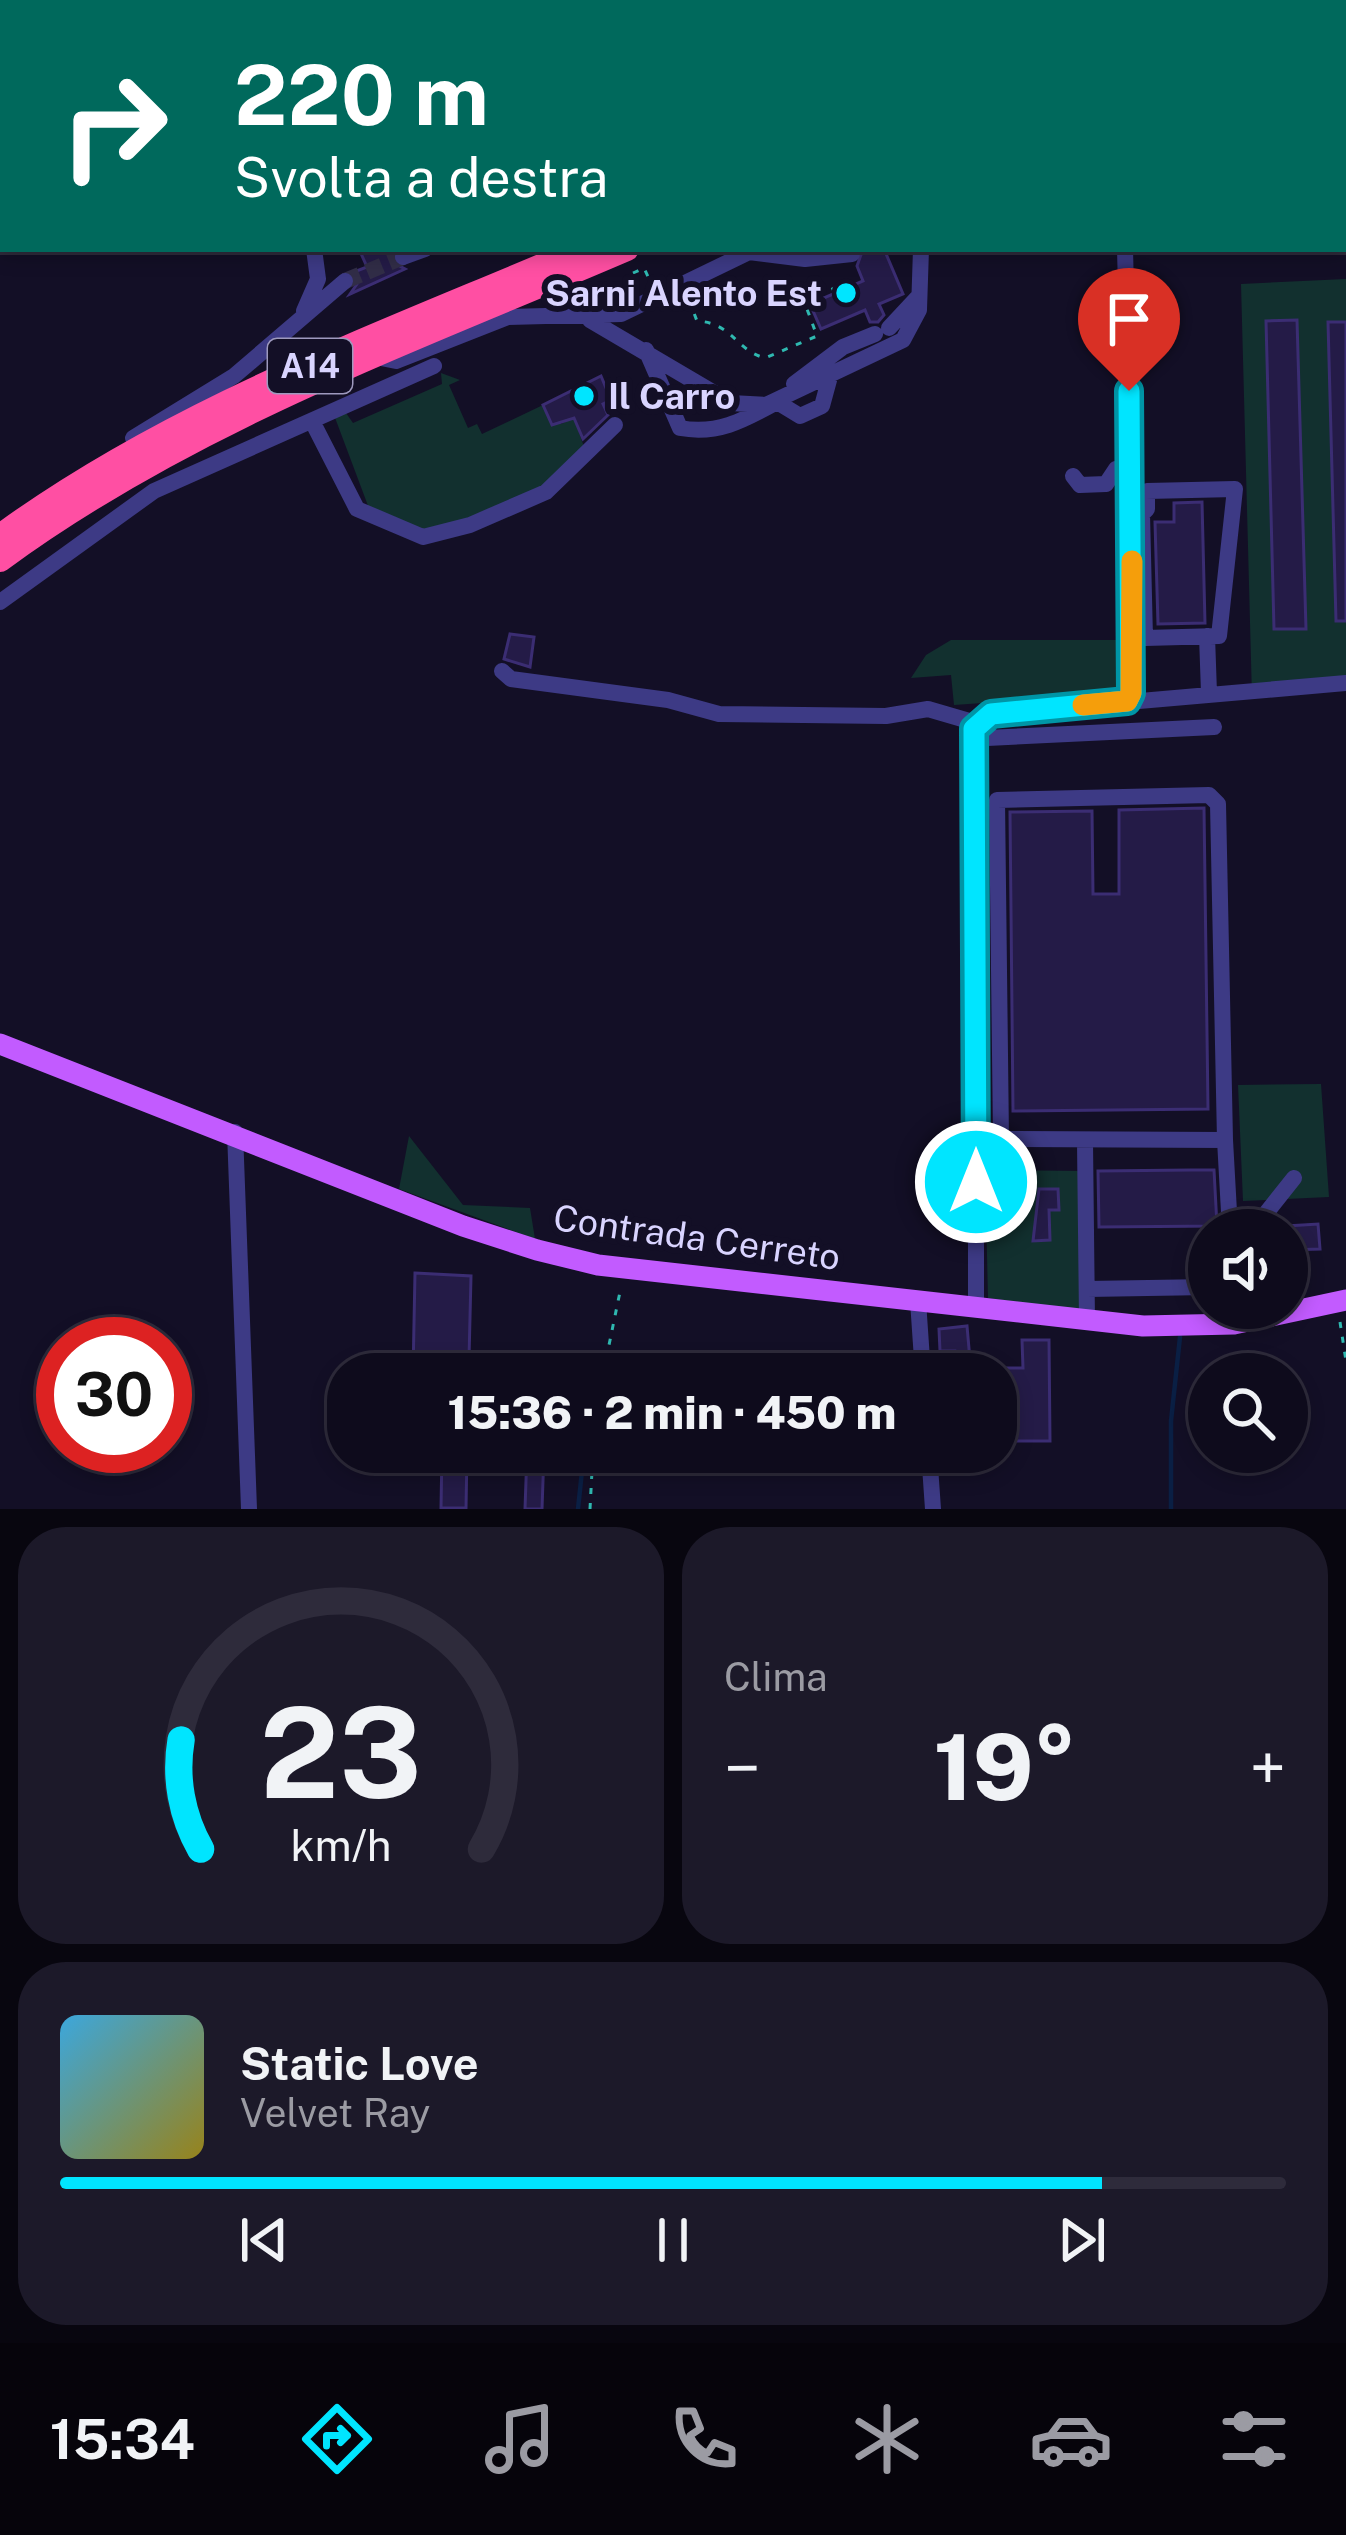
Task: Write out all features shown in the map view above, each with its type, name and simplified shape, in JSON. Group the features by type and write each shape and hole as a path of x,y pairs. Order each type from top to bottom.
{"highway":[{"name":"A14","path":"0,536 49,502 209,411 574,252"},
{"name":"A14","path":"0,560 163,456 376,357 630,261"}],"main road":[{"name":"Contrada Cerreto","path":"0,1044 235,1132 463,1226 536,1250 626,1268 976,1309 1188,1327"},
{"name":"Contrada Cerreto","path":"1308,1306 1341,1301"}],"street":[{"path":"314,252 318,279"},
{"path":"302,316 329,252"},
{"path":"403,257 417,252"},
{"path":"376,357 396,361 508,317 583,317 649,304 681,283 752,252"},
{"path":"768,252 806,259 852,254"},
{"path":"645,349 680,428 704,433 726,427 903,340 913,326 921,292 921,252"},
{"path":"1124,252 1135,675 1127,701"},
{"path":"49,502 58,483 206,395 345,281"},
{"path":"583,317 731,403 749,408 784,396 799,375 882,331 910,312 921,292"},
{"path":"0,602 154,491 434,366"},
{"path":"784,396 800,416 822,406 831,374"},
{"path":"313,423 357,509 423,536 470,525 546,492 615,425"},
{"path":"1073,476 1080,485 1106,484 1116,469 1131,468"},
{"path":"1235,489 1219,636 1207,636 1145,638 1142,514 1147,509 1147,491 1235,489"},
{"path":"1207,636 1209,693"},
{"path":"502,671 511,679 668,700 718,714 886,716 928,709 981,730 1214,727"},
{"path":"976,1309 981,730 991,714 1346,683"},
{"path":"1102,704 1104,732"},
{"path":"1226,1140 1007,1142 998,1132 995,808 1005,796 1215,798 1229,1209"},
{"path":"235,1132 249,1509"},
{"path":"1085,1142 1087,1320"},
{"path":"1269,1209 1294,1178"},
{"path":"1087,1288 1188,1287"},
{"path":"918,1301 922,1353"},
{"path":"930,1473 933,1509"}],"path":[{"path":"630,261 644,268 648,277"},
{"path":"681,283 698,321 718,322 753,354 765,358 817,336 804,301 842,285 844,289"},
{"path":"608,1353 626,1268"},
{"path":"1341,1301 1346,1361"},
{"path":"590,1509 592,1473"}],"green space":[{"path":"1346,279 1346,687 1252,697 1241,284"},
{"path":"441,373 460,380 449,385 468,428 477,424 482,434 543,405 561,424 574,418 584,447 555,483 474,520 426,532 370,511 334,415 346,413 353,423 442,384"},
{"path":"951,640 1129,640 1131,670 1122,691 1110,694 954,705 951,675 911,678 926,655"},
{"path":"1321,1084 1329,1197 1243,1201 1238,1085"},
{"path":"409,1136 463,1205 530,1208 535,1239 399,1189"},
{"path":"985,1170 1081,1171 1080,1312 988,1298"}],"building":[{"path":"360,252 393,252 392,262 405,269 350,294 357,284 354,272 367,267"},
{"path":"862,252 885,252 903,294 879,304 884,315 878,322 870,322 865,310 821,329 810,304 863,281 857,266"},
{"path":"1297,320 1306,629 1274,629 1266,321"},
{"path":"1328,322 1346,322 1346,621 1336,621"},
{"path":"601,376 611,400 603,404 608,415 583,439 574,418 552,425 543,405"},
{"path":"1202,502 1205,623 1158,624 1155,522 1174,522 1174,503"},
{"path":"510,634 534,637 530,667 504,659"},
{"path":"1204,808 1208,1109 1013,1111 1010,812 1092,811 1093,894 1119,894 1119,810"},
{"path":"1214,1170 1216,1209 1188,1209 1188,1226 1099,1227 1098,1171"},
{"path":"1039,1189 1058,1189 1059,1210 1049,1210 1050,1240 1033,1241"},
{"path":"1318,1224 1320,1249 1308,1249 1308,1225"},
{"path":"415,1273 471,1276 469,1353 413,1353"},
{"path":"967,1326 969,1353 940,1351 939,1329"},
{"path":"1022,1340 1049,1340 1050,1441 1017,1441 1017,1368 1023,1368"},
{"path":"442,1473 467,1473 466,1508 441,1508"},
{"path":"526,1473 543,1473 542,1509 525,1509"}],"waterway":[{"path":"1171,1509 1171,1421 1180,1337"},
{"path":"578,1509 582,1473"}],"tunnel":[{"path":"345,281 403,257"}],"slow traffic":[{"path":"1083,705 1127,701 1131,693 1135,675 1132,561"}],"place":[{"name":"Sarni Alento Est","path":"846,293"},
{"name":"Il Carro","path":"584,396"}],"route":[{"path":"976,1182 974,729 976,722 991,714 1127,701 1131,693 1135,675 1129,391"}]}
